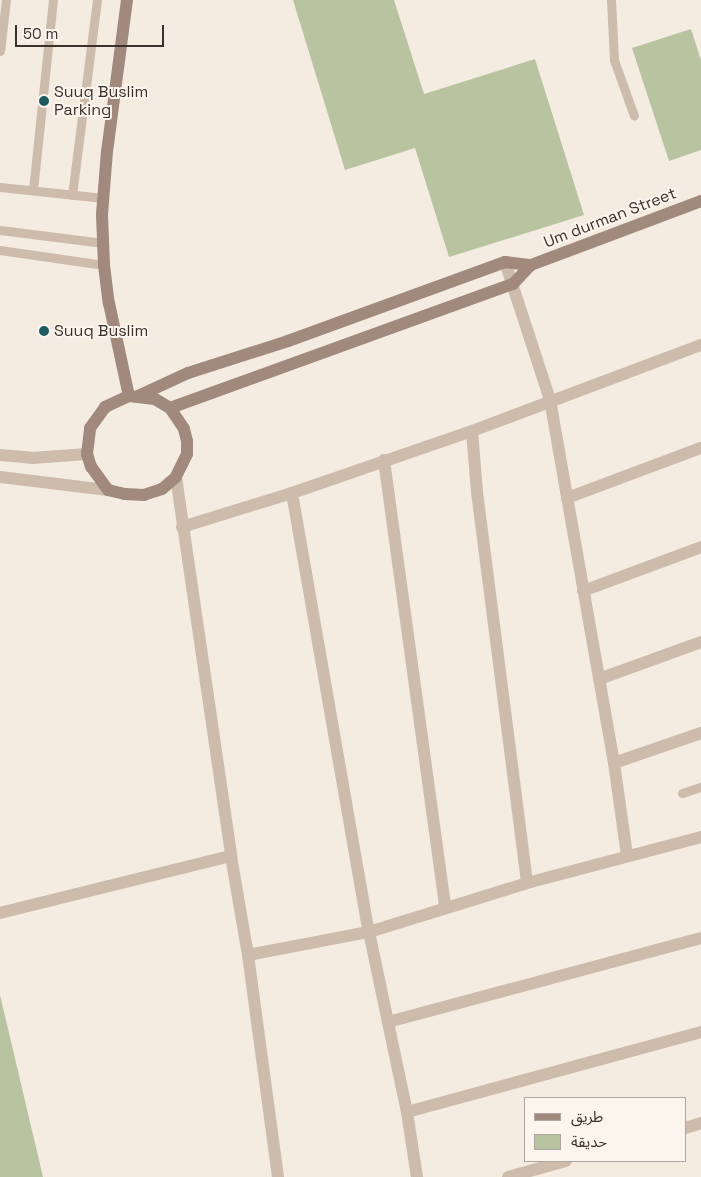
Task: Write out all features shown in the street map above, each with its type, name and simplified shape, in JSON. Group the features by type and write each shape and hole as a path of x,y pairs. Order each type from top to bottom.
{"street":[{"path":"127,0 107,151 103,198 103,243 104,265 111,311 133,396"},
{"name":"Um durman Street","path":"531,265 701,201"},
{"path":"108,490 91,467 87,454 90,428 105,407 188,374 288,341 504,262 531,265"},
{"path":"504,262 513,284 550,400 614,763 627,856"},
{"path":"170,408 513,284 531,265"},
{"path":"182,527 292,493 472,431 550,400 701,345"},
{"path":"0,477 144,495 162,489 176,477 186,454 187,441 184,429 170,408 155,399 133,396"},
{"path":"472,431 477,492 527,883"},
{"path":"567,498 701,448"},
{"path":"0,455 32,458 87,454"},
{"path":"384,460 445,906"},
{"path":"176,477 231,856 248,955 278,1177"},
{"path":"292,493 369,932 407,1112 417,1177"},
{"path":"584,591 701,547"},
{"path":"599,679 701,642"},
{"path":"614,763 701,733"},
{"path":"248,955 369,932 445,906 701,837"},
{"path":"0,913 231,856"},
{"path":"388,1022 701,938"},
{"path":"407,1112 701,1032"},
{"path":"686,1128 701,1123"},
{"path":"508,1177 562,1162"}],"lane":[{"path":"0,51 6,0"},
{"path":"32,190 54,0"},
{"path":"72,195 97,0"},
{"path":"612,0 614,60 634,116"},
{"path":"0,187 103,198"},
{"path":"0,230 103,243"},
{"path":"0,250 104,265"},
{"path":"682,793 701,787"}],"green space":[{"path":"293,0 394,0 424,94 535,59 584,215 449,257 415,148 345,170"},
{"path":"691,29 701,60 701,150 669,161 632,48"},
{"path":"0,995 43,1177 0,1177"}],"place":[{"name":"Suuq Buslim Parking","path":"44,101"},
{"name":"Suuq Buslim","path":"44,331"}]}
